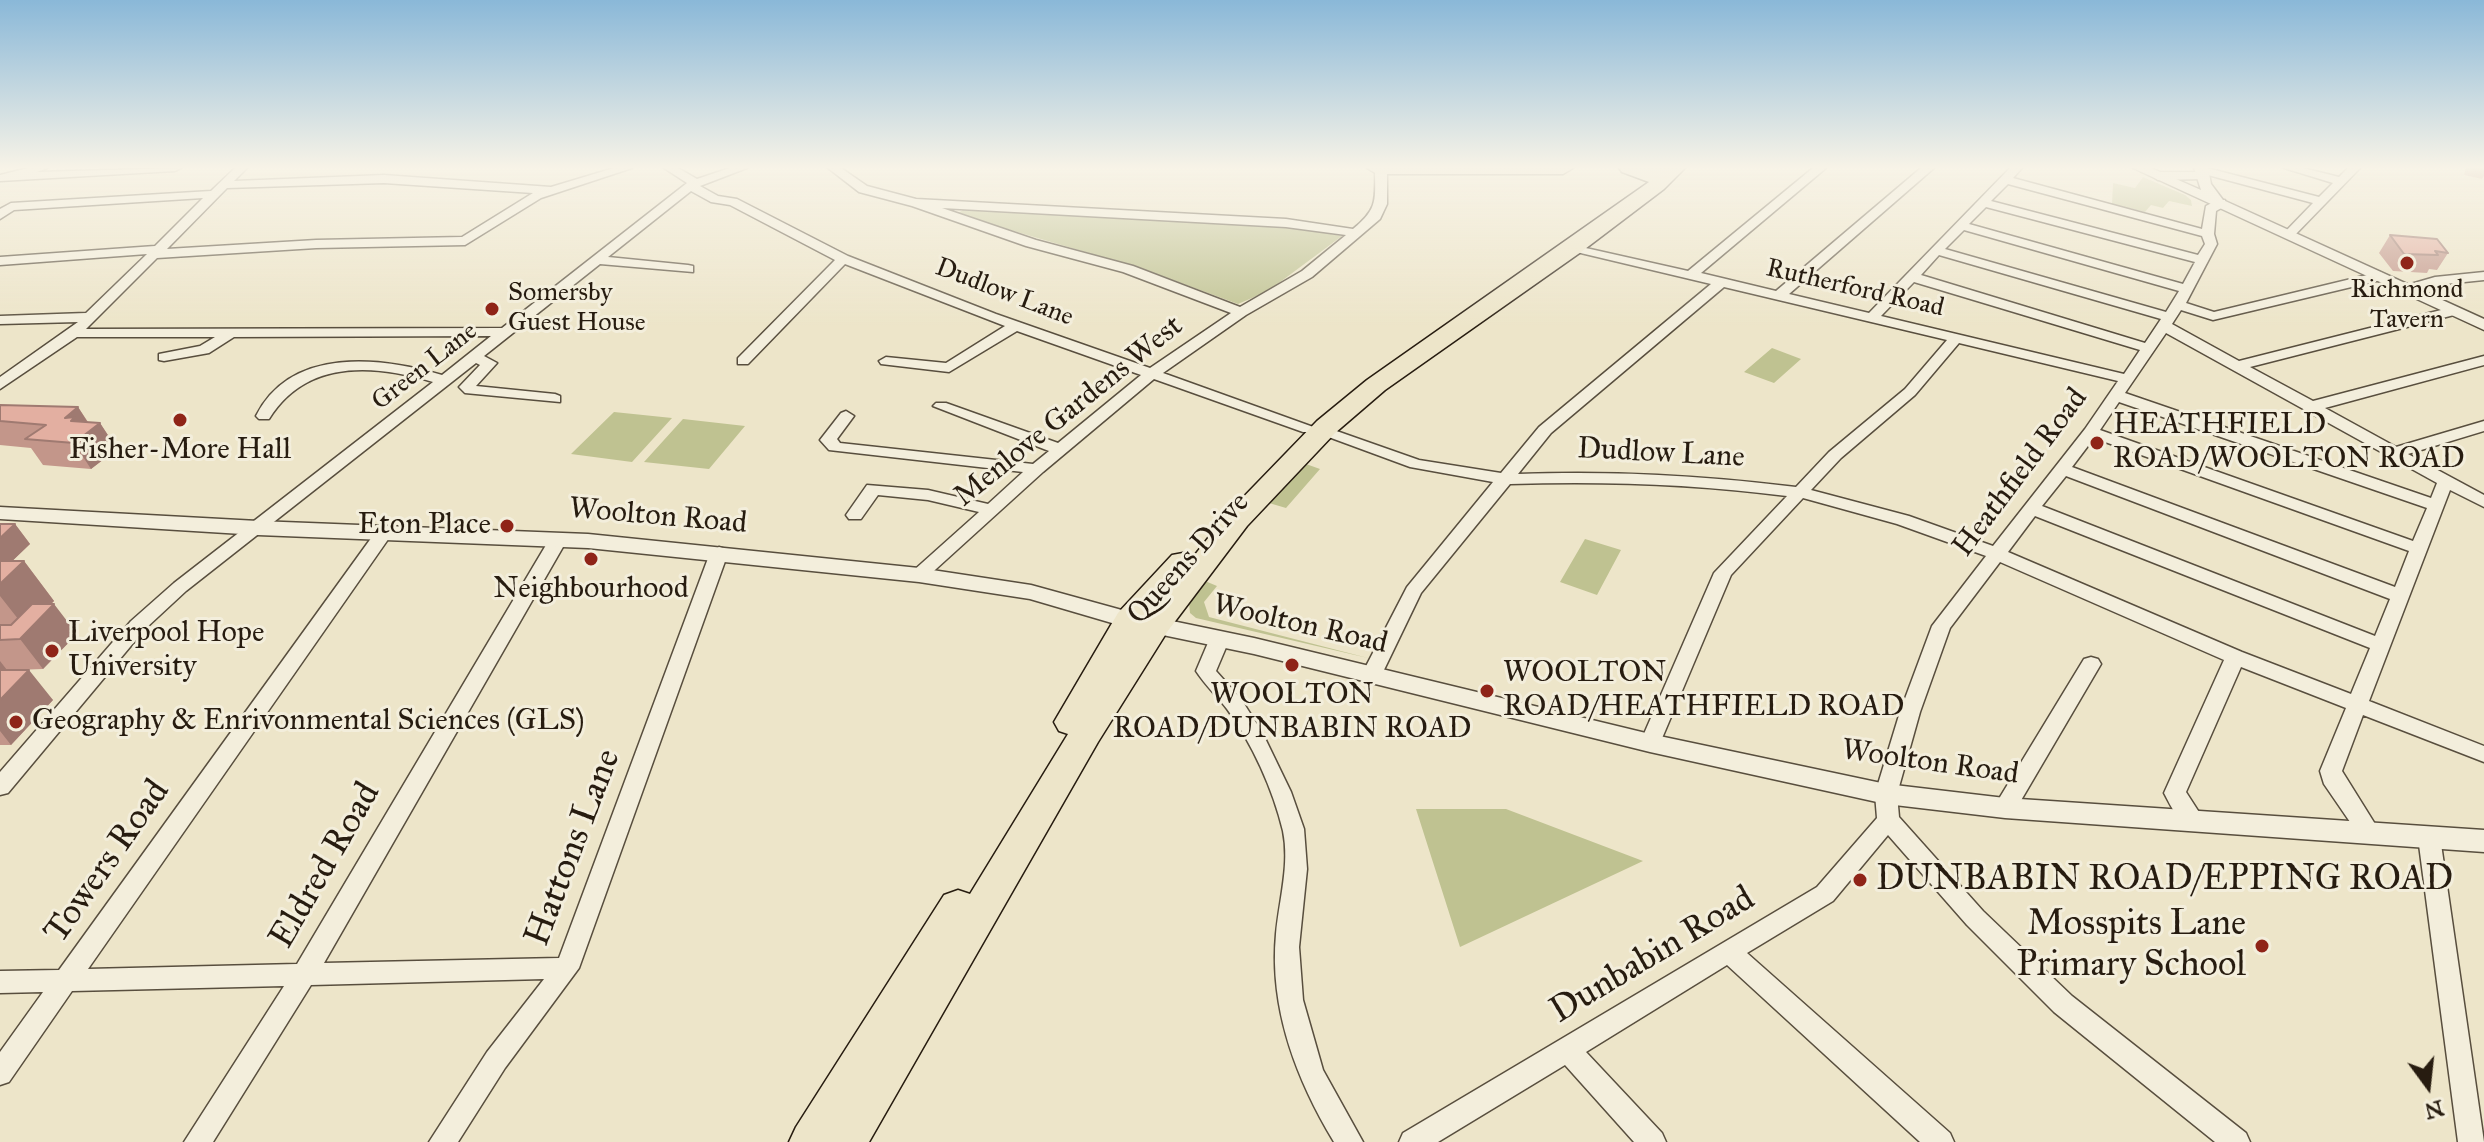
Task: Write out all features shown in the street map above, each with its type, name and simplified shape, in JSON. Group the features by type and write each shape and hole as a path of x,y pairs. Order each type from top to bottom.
{"highway":[{"name":"Queens Drive","path":"812,1142 1067,730 1143,622 1316,430 1371,376 1589,221"},
{"name":"Queens Drive","path":"1316,430 1606,221"},
{"name":"Queens Drive","path":"844,1142 1086,733 1143,622"}],"street":[{"path":"0,384 74,333 189,221"},
{"path":"0,261 303,245 465,241 497,221"},
{"name":"Green Lane","path":"0,787 138,625 180,587 646,221"},
{"name":"Dudlow Lane","path":"770,221 843,259 1015,326 1416,464 1504,479 1605,476 1703,480 1799,492 1903,520 1995,553 2235,657 2484,754"},
{"path":"969,221 1031,243 1128,269 1241,312"},
{"path":"1254,221 1357,233"},
{"name":"Menlove Gardens West","path":"919,575 1060,449 1151,374 1241,312 1307,274 1370,221"},
{"path":"1691,275 1756,221"},
{"path":"1779,296 1866,221"},
{"path":"1872,318 1964,221"},
{"path":"2055,221 2201,260"},
{"path":"2161,221 2208,234"},
{"name":"Heathfield Road","path":"1887,807 1910,712 1941,626 2091,432 2174,309 2211,244 2209,221"},
{"path":"2261,221 2484,325"},
{"path":"2289,234 2301,221"},
{"path":"1960,225 2174,309 2235,366 2484,502"},
{"name":"Rutherford Road","path":"1573,247 2127,379"},
{"path":"1935,250 2213,316 2380,276"},
{"path":"743,361 843,259"},
{"path":"598,260 688,269"},
{"path":"1910,276 2148,348"},
{"path":"2404,288 2484,276"},
{"path":"1372,674 1413,591 1545,430 1720,283"},
{"path":"2235,366 2453,311"},
{"path":"0,320 91,317"},
{"path":"886,361 949,368 1015,326"},
{"path":"74,333 509,332"},
{"path":"164,357 204,350 229,334"},
{"path":"1650,743 1723,573 1835,455 1910,392 1957,337"},
{"path":"475,358 490,363 467,387 470,390 555,399"},
{"path":"2310,407 2484,360"},
{"path":"264,416 268,406 286,390 313,371 334,364 407,368 446,381"},
{"path":"2115,395 2436,505"},
{"path":"941,406 1060,449"},
{"path":"846,416 828,440 835,447 1037,469"},
{"path":"2393,453 2484,426"},
{"path":"2091,432 2417,548"},
{"path":"2062,469 2398,595"},
{"path":"2369,832 2332,778 2331,771 2398,595 2445,483"},
{"path":"855,515 873,489 928,495 992,510"},
{"path":"2031,508 2380,645"},
{"name":"Woolton Road","path":"0,513 258,528 558,540 719,553 919,575 1031,592 1143,622 1372,674 1650,743 1887,807 2005,808 2484,841"},
{"name":"Towers Road","path":"0,1073 383,534"},
{"name":"Eldred Road","path":"198,1142 304,975 558,540"},
{"name":"Hattons Lane","path":"443,1142 496,1060 567,968 719,553"},
{"path":"1220,638 1206,671 1249,727 1274,780 1296,842 1287,947 1289,998 1301,1052 1327,1108 1349,1142"},
{"path":"2193,820 2175,793 2235,657"},
{"path":"2005,808 2091,664"},
{"path":"1887,807 1975,918 2063,1004 2236,1142"},
{"name":"Dunbabin Road","path":"1413,1142 1825,894 1887,807"},
{"path":"2429,837 2472,1142"},
{"path":"1730,953 1940,1142"},
{"path":"0,982 567,968"},
{"path":"1567,1049 1652,1142"}],"green space":[{"path":"981,221 1198,221 1287,226 1342,236 1268,291 1238,304 1143,269"},
{"path":"1772,348 1801,359 1774,383 1744,372"},
{"path":"614,412 672,418 632,462 571,454"},
{"path":"683,419 745,426 709,469 644,462"},
{"path":"1306,464 1320,469 1286,508 1269,503"},
{"path":"1585,539 1621,550 1597,595 1560,582"},
{"path":"1205,581 1217,586 1204,602 1209,617 1368,658 1196,618 1190,613 1189,603"},
{"path":"1416,809 1506,809 1643,861 1460,947"}],"building":[{"path":"2390,235 2437,239 2448,253 2404,254"},
{"path":"0,405 78,407 65,418 75,417 71,421 100,423 74,443 25,439 46,425 0,421"},
{"path":"0,524 15,524 0,538"},
{"path":"0,561 24,561 0,584"},
{"path":"32,604 54,604 20,639 0,640 0,625 11,625"},
{"path":"0,670 29,670 0,700"}],"place":[{"name":"Richmond Tavern","path":"2407,263"},
{"name":"Somersby Guest House","path":"492,309"},
{"name":"Fisher-More Hall","path":"180,420"},
{"name":"HEATHFIELD ROAD/WOOLTON ROAD","path":"2097,443"},
{"name":"Eton Place","path":"507,526"},
{"name":"Neighbourhood","path":"591,559"},
{"name":"Liverpool Hope University","path":"52,651"},
{"name":"WOOLTON ROAD/DUNBABIN ROAD","path":"1292,665"},
{"name":"WOOLTON ROAD/HEATHFIELD ROAD","path":"1487,691"},
{"name":"Geography & Enrivonmental Sciences (GLS)","path":"16,722"},
{"name":"DUNBABIN ROAD/EPPING ROAD","path":"1860,880"},
{"name":"Mosspits Lane Primary School","path":"2262,946"}]}
